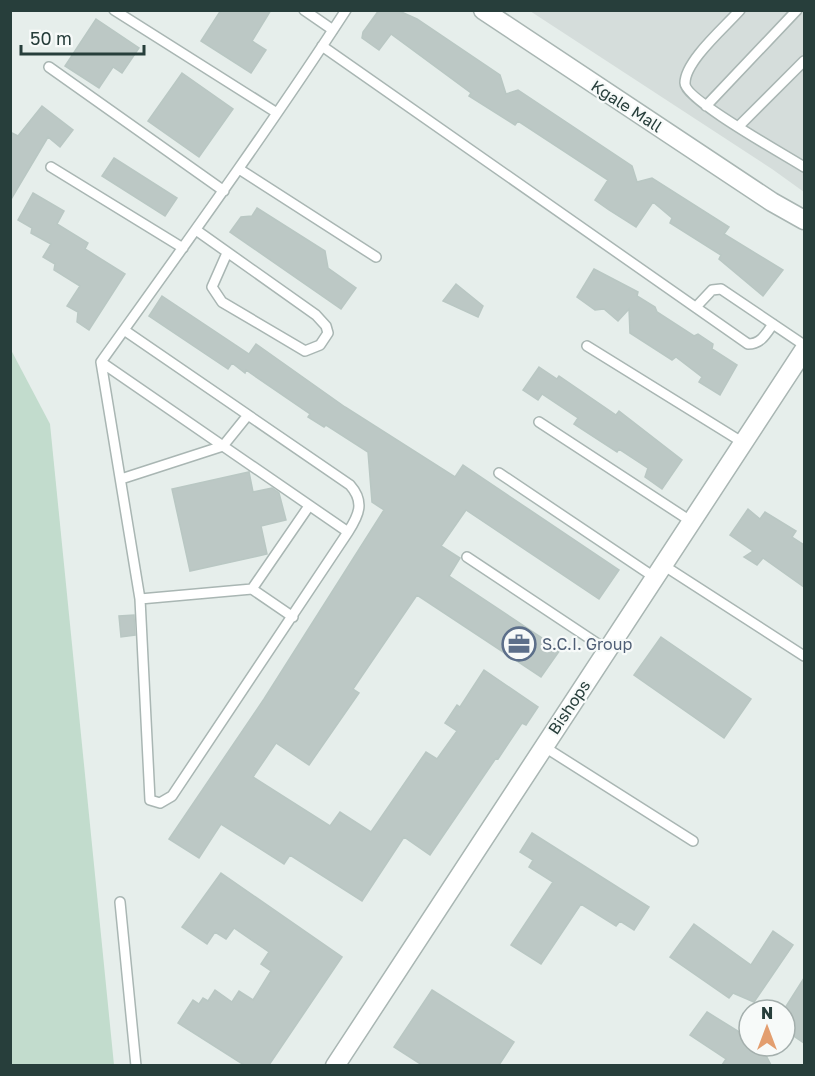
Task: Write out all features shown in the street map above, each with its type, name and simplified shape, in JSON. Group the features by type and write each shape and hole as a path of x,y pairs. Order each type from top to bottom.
{"street":[{"name":"Kgale Mall","path":"483,10 772,202 804,220"},
{"name":"Kgale Mall","path":"772,202 804,231"},
{"name":"Bishops","path":"334,1065 804,348"}],"lane":[{"path":"114,10 277,113"},
{"path":"304,10 333,30"},
{"path":"124,330 350,485 358,495 360,507 348,532 172,796 159,803 150,800 140,599 101,362 124,330 183,249 224,191 346,10"},
{"path":"740,10 690,65 686,90 706,106 804,166"},
{"path":"706,106 797,10"},
{"path":"322,46 748,344 755,344 763,338 773,324"},
{"path":"739,126 804,61"},
{"path":"48,67 224,191"},
{"path":"51,167 183,249"},
{"path":"239,169 376,257"},
{"path":"196,230 316,315 326,326 328,333 320,345 305,351 222,302 212,287 227,253"},
{"path":"696,307 712,290 721,289 804,348"},
{"path":"587,346 742,442"},
{"path":"101,362 348,532"},
{"path":"121,479 223,446 248,415"},
{"path":"539,422 692,522"},
{"path":"499,473 804,656"},
{"path":"252,589 309,506"},
{"path":"467,556 607,650"},
{"path":"140,599 252,589 293,616"},
{"path":"543,746 693,841"},
{"path":"120,902 136,1065"}],"shaded area":[{"path":"530,11 804,11 804,192 772,169"}],"green space":[{"path":"10,348 50,424 114,1065 11,1065"}],"building":[{"path":"221,10 271,10 252,41 266,50 251,73 201,41"},
{"path":"379,10 397,10 417,19 500,75 506,94 518,90 632,166 637,182 652,178 729,227 724,234 783,270 763,296 719,259 721,255 670,223 672,218 653,202 636,227 609,210 595,200 608,180 518,121 515,125 469,96 471,93 391,34 379,50 362,38 363,32"},
{"path":"96,19 139,48 122,73 113,67 99,88 65,66"},
{"path":"182,73 233,109 199,157 148,121"},
{"path":"42,106 73,130 60,147 48,137 10,201 10,132 18,136"},
{"path":"114,158 177,198 165,216 102,176"},
{"path":"33,193 64,211 57,224 88,243 85,249 125,274 89,330 77,322 78,312 67,306 80,286 54,270 55,264 43,257 51,244 31,233 32,228 18,220"},
{"path":"257,208 325,251 328,268 356,288 341,309 230,232 241,217 252,216"},
{"path":"594,269 638,292 637,296 655,307 657,312 694,336 698,334 713,344 712,349 737,365 720,395 699,382 702,377 676,357 672,360 630,333 629,309 618,321 604,309 595,310 577,297"},
{"path":"456,284 483,306 478,317 443,301"},
{"path":"162,296 249,354 256,344 345,407 455,477 463,465 619,570 599,599 466,510 441,546 460,558 449,576 560,650 541,677 417,595 353,689 359,693 309,765 276,743 253,777 330,826 340,812 371,832 426,752 437,759 457,731 445,723 457,705 460,707 484,670 538,707 526,725 522,723 498,759 496,758 430,855 404,837 362,901 290,855 284,864 221,824 199,858 169,839 264,699 384,510 372,502 368,452 326,425 324,427 308,417 310,414 246,370 245,373 232,363 228,369 149,316"},
{"path":"539,367 557,379 559,376 616,415 619,411 682,460 662,489 645,477 648,468 619,449 617,452 574,424 578,418 542,394 538,400 523,390"},
{"path":"249,472 253,492 272,488 279,493 286,520 261,526 267,554 190,571 172,489"},
{"path":"748,509 760,519 765,512 796,531 792,537 804,545 804,587 763,558 757,565 744,557 753,551 730,535"},
{"path":"134,615 135,635 121,637 119,616"},
{"path":"661,637 751,699 724,738 634,675"},
{"path":"532,833 649,907 634,930 620,921 616,926 581,904 541,964 511,945 553,882 529,867 533,860 520,852"},
{"path":"221,873 342,957 269,1065 244,1065 178,1023 193,1000 199,1004 203,998 208,1001 215,990 232,1002 239,991 253,1000 271,971 261,964 269,952 234,928 226,939 215,932 207,944 182,927"},
{"path":"694,924 751,965 773,931 793,945 757,998 745,998 733,993 729,998 670,957"},
{"path":"804,978 804,1043 797,1038 797,998 791,998"},
{"path":"432,990 514,1042 499,1065 422,1065 394,1047"},
{"path":"707,1012 737,1031 737,1058 767,1058 771,1065 722,1065 726,1059 690,1035"}],"place":[{"name":"S.C.I. Group","path":"519,644"}]}
